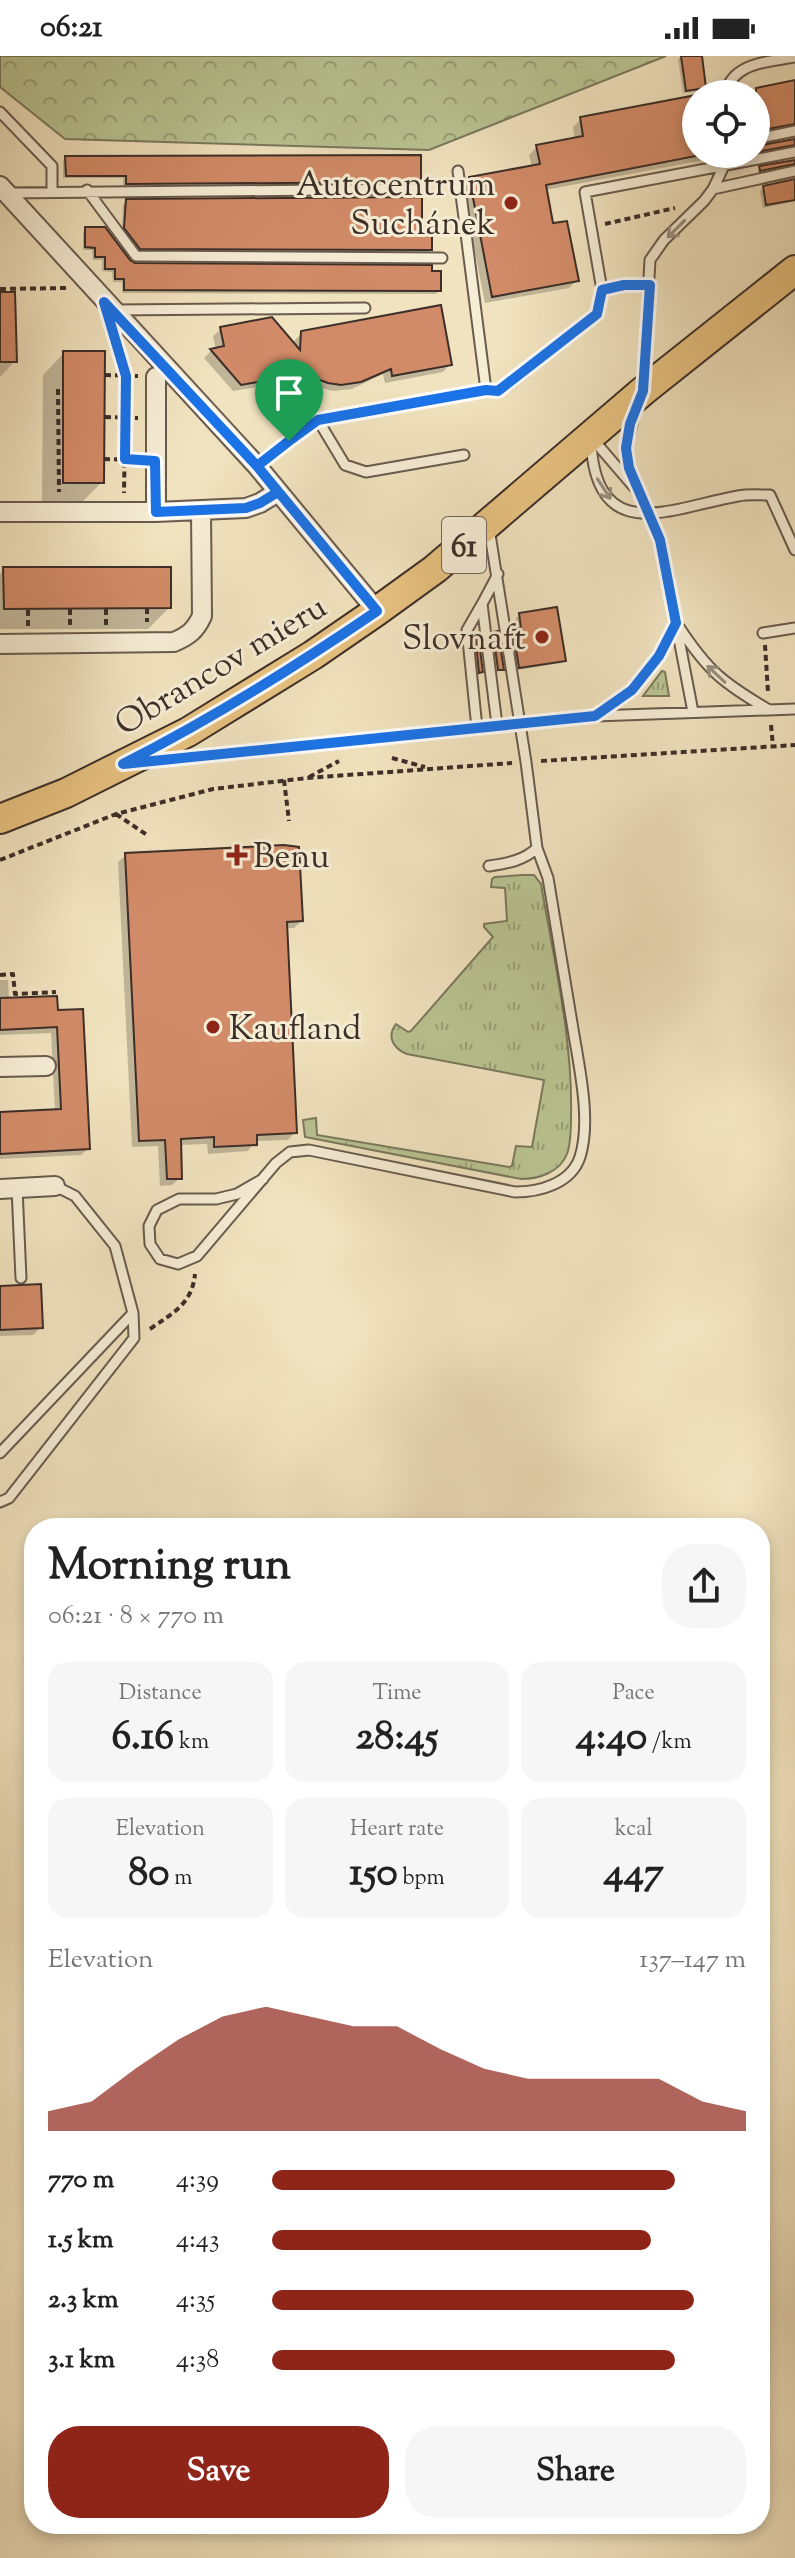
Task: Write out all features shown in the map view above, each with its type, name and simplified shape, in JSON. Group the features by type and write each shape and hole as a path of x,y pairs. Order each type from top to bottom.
{"main road":[{"name":"Obrancov mieru","path":"0,819 66,793 188,732 377,611 435,569 643,391 795,270"}],"street":[{"path":"3,189 257,466 377,611"},
{"path":"156,377 156,512"},
{"path":"0,512 156,512 246,508 278,492"},
{"path":"1,644 174,642 189,635 202,616 201,511"},
{"path":"0,1067 46,1066"},
{"path":"8,1188 55,1186"}],"lane":[{"path":"733,80 746,66 795,57"},
{"path":"0,112 52,166 52,191"},
{"path":"770,136 795,131"},
{"path":"770,158 795,152"},
{"path":"693,712 660,540 629,468 626,448 630,424 643,391 650,260 664,240 704,201 723,168"},
{"path":"257,466 318,420 486,390 498,391 508,385 597,314 602,290 585,192 723,168"},
{"path":"458,171 486,390"},
{"path":"713,189 795,171"},
{"path":"3,189 424,189"},
{"path":"87,190 136,256 442,258"},
{"path":"602,290 624,285 650,285"},
{"path":"102,300 365,308"},
{"path":"318,420 345,465 366,472 464,455"},
{"path":"591,436 639,492"},
{"path":"591,436 592,463 598,483 612,502 626,512 649,515 742,495 770,495 795,550"},
{"path":"263,1179 237,1194 216,1199 179,1199 157,1210 149,1226 150,1244 160,1259 178,1264 197,1256 263,1179 276,1163 290,1152 309,1150 515,1192 533,1192 549,1187 574,1167 580,1158 583,1136 580,1076 548,878 537,848 521,723 489,524"},
{"path":"477,728 467,630 498,573"},
{"path":"482,604 497,725"},
{"path":"676,623 700,659 723,681 769,710"},
{"path":"595,716 632,690 659,656 676,623"},
{"path":"763,633 795,628"},
{"path":"123,764 595,716 795,709"},
{"path":"489,866 514,863 537,848"},
{"path":"0,1502 9,1498 134,1338 133,1313 115,1246 75,1196 55,1186"},
{"path":"8,1188 21,1278"},
{"path":"0,1453 133,1313"}],"path":[{"path":"592,227 704,201"},
{"path":"0,289 102,300 126,376 124,499"},
{"path":"105,375 156,377"},
{"path":"58,389 59,498"},
{"path":"105,417 156,419"},
{"path":"104,459 155,461"},
{"path":"767,662 768,689"},
{"path":"771,724 773,746"},
{"path":"0,860 116,814 213,789 428,768 795,745"},
{"path":"392,758 428,768"},
{"path":"307,778 339,761"},
{"path":"284,780 289,821"},
{"path":"116,814 147,835"},
{"path":"0,975 13,974 15,994 56,992"},
{"path":"132,1341 178,1310 186,1300 193,1290 197,1256"}],"green space":[{"path":"0,56 666,56 429,150 65,139 0,87"},
{"path":"662,671 665,672 669,696 643,696"},
{"path":"534,875 541,884 562,1000 571,1088 570,1136 564,1160 548,1173 521,1179 305,1137 303,1120 316,1118 317,1135 509,1167 512,1166 516,1146 532,1147 544,1080 407,1054 395,1046 392,1038 396,1024 411,1031 493,937 484,924 507,921 505,888 491,887 492,879"}],"building":[{"path":"681,56 702,56 705,80 684,80"},
{"path":"795,80 795,124 770,128 770,85"},
{"name":"Autocentrum Suchánek","path":"682,98 682,159 546,185 553,223 567,221 579,281 492,297 469,177 540,164 536,145 583,136 580,117"},
{"path":"795,139 795,145 770,150 770,143"},
{"path":"421,155 421,182 126,184 126,176 66,176 65,156"},
{"path":"795,160 795,164 760,171 759,168 770,168 770,164"},
{"path":"795,179 795,200 766,205 763,186"},
{"path":"422,197 422,223 432,223 432,250 140,249 124,228 126,199"},
{"path":"85,227 105,227 135,263 432,265 432,271 441,271 441,291 124,290 124,279 115,279 115,269 105,269 105,257 95,257 95,248 85,247"},
{"path":"0,292 15,292 17,362 0,362"},
{"path":"441,305 452,365 392,376 391,369 361,382 341,385 295,371 291,376 241,385 210,349 224,346 220,327 272,317 300,350 301,331"},
{"path":"63,351 105,351 104,483 63,483"},
{"path":"3,567 171,567 171,608 4,609"},
{"name":"Slovnaft","path":"557,607 566,661 519,668 513,630 521,628 519,613"},
{"path":"498,631 504,670 498,670 493,632"},
{"path":"475,634 478,634 483,672 479,673"},
{"name":"Kaufland","path":"284,845 299,847 303,921 287,922 297,1133 257,1135 257,1145 214,1147 214,1137 181,1139 182,1179 167,1179 165,1140 139,1141 125,853"},
{"path":"57,996 58,1010 83,1009 90,1149 0,1154 0,1112 61,1109 57,1027 0,1030 0,998"},
{"path":"41,1284 43,1328 0,1330 0,1286"}],"place":[{"name":"Autocentrum Suchánek","path":"511,203"},
{"name":"Slovnaft","path":"542,637"},
{"name":"Benu","path":"237,855"},
{"name":"Kaufland","path":"213,1027"}],"route":[{"path":"289,441 257,466 278,492 260,503 246,508 156,512 155,461 125,459 126,376 104,302 257,466 377,611 313,655 188,732 123,764 595,716 632,690 665,646 676,623 660,540 629,468 626,448 630,424 643,391 650,285 624,285 602,290 597,314 498,391 486,390 318,420 289,441"}]}
